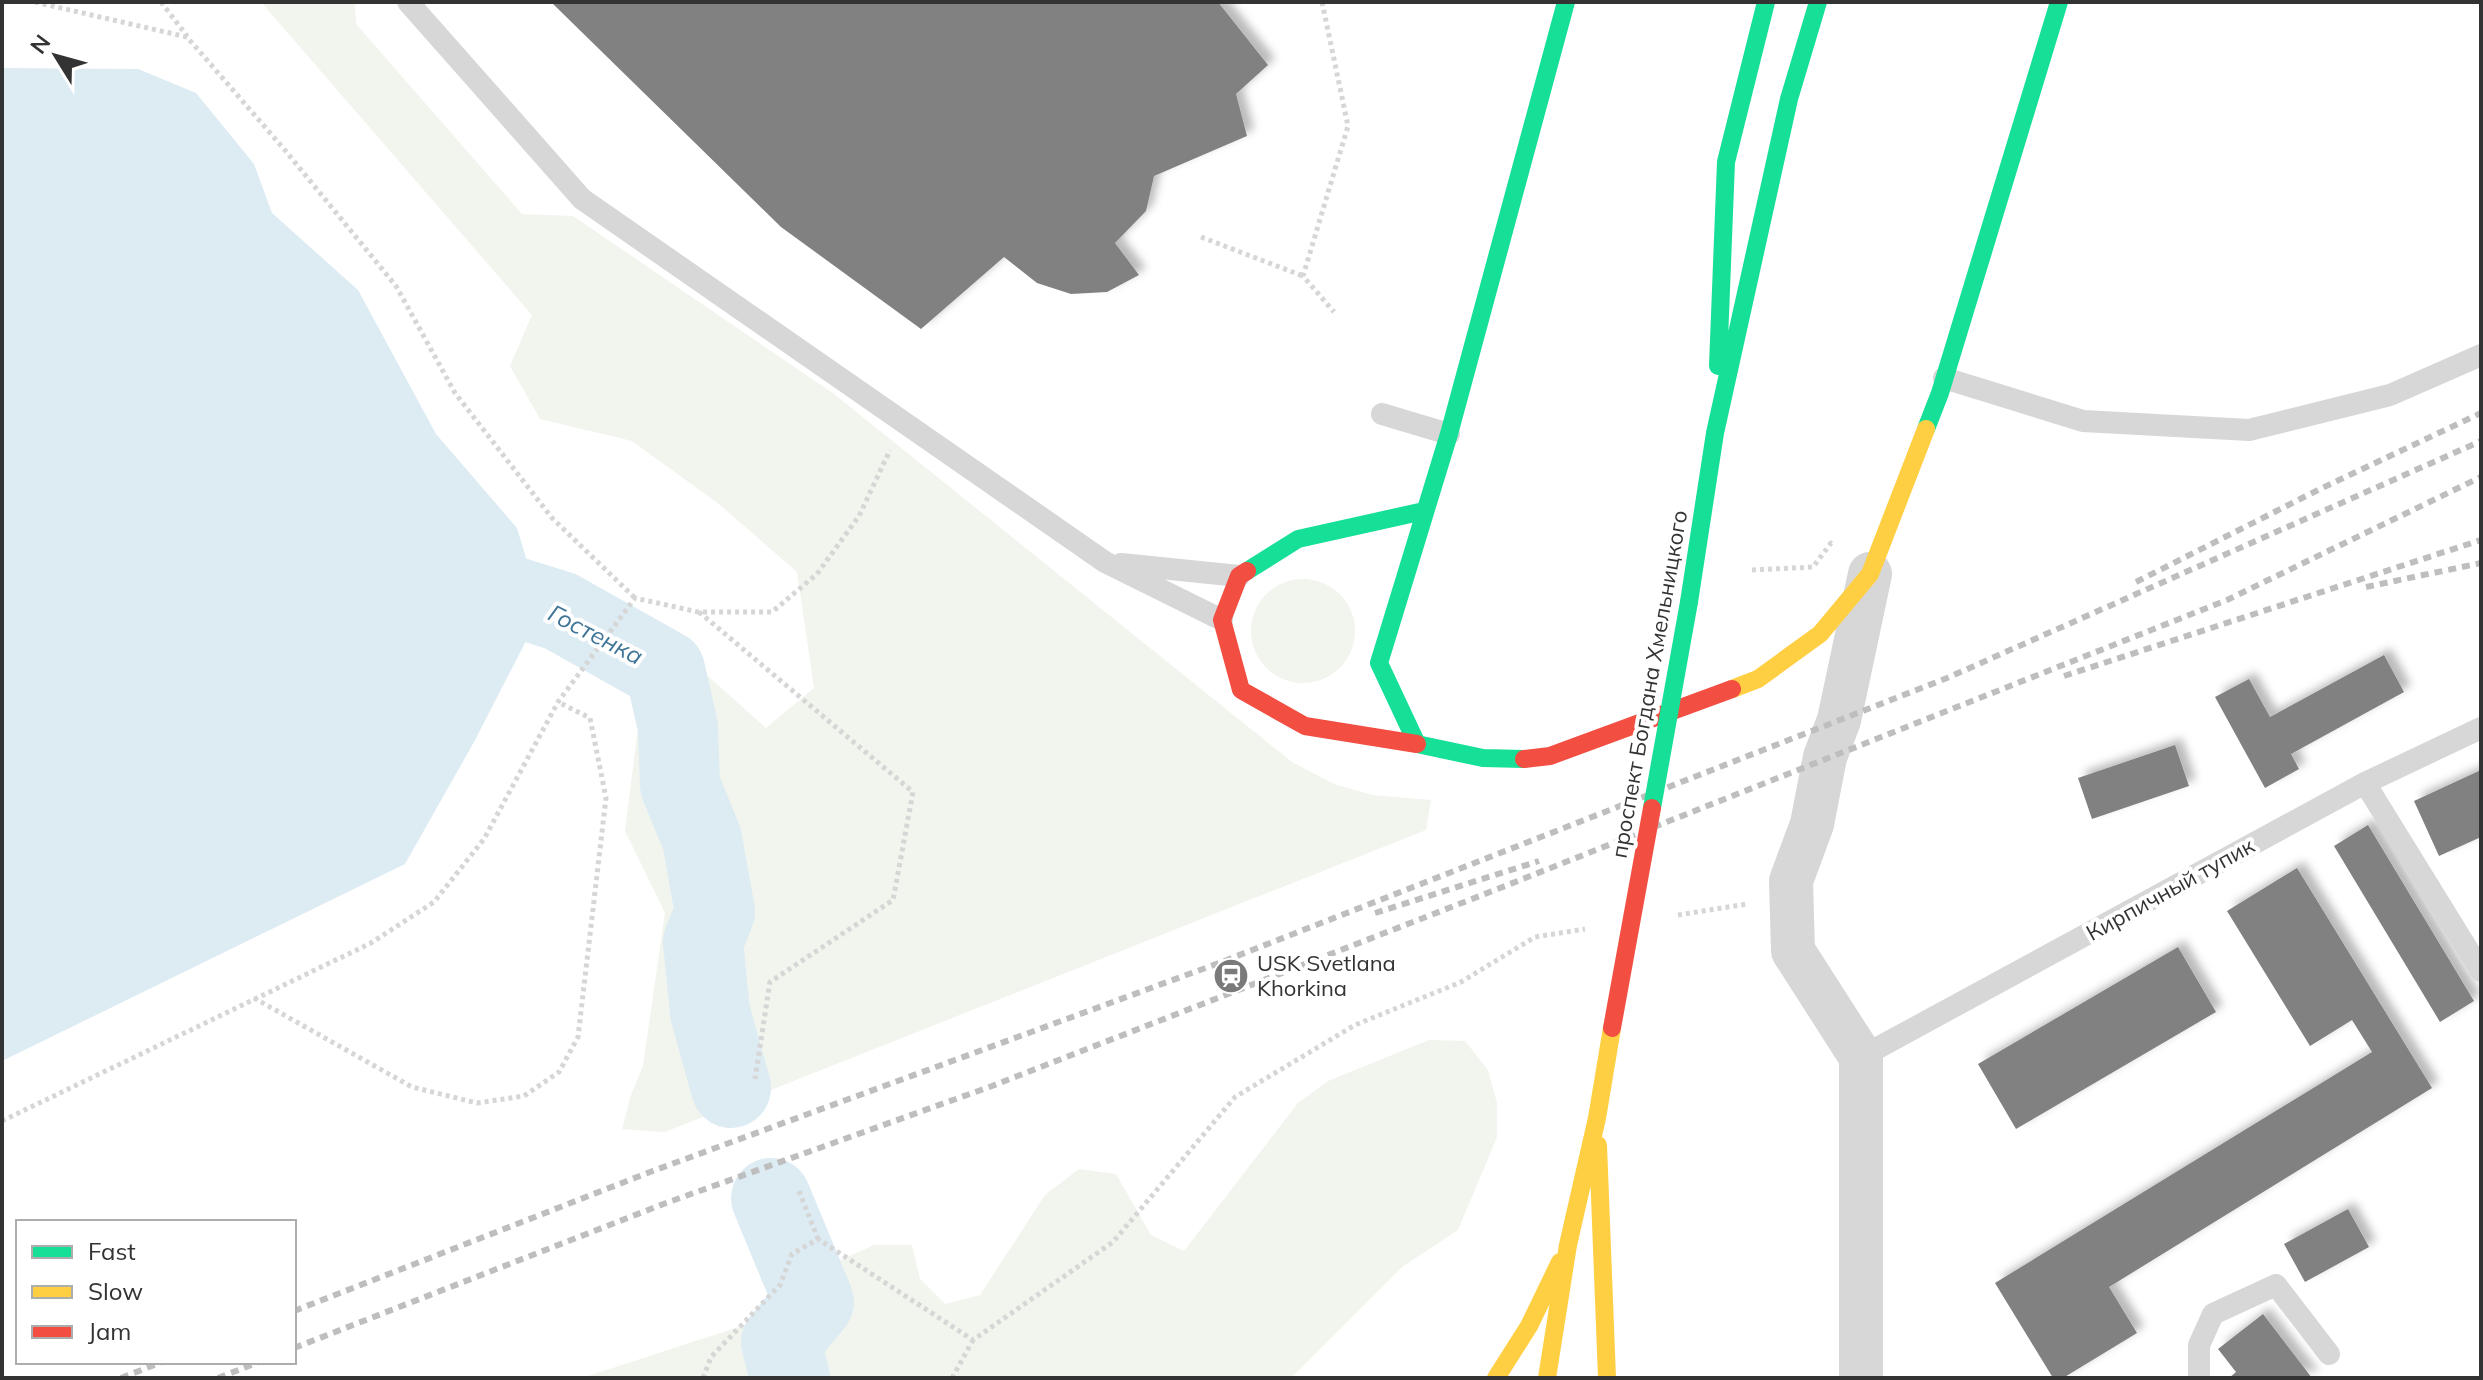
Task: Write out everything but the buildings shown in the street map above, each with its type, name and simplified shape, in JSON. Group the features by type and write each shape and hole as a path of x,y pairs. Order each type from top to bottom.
{"street":[{"path":"1417,744 1379,663 1449,434 1566,2"},
{"path":"1715,433 1726,162 1766,2"},
{"name":"проспект Богдана Хмельницкого","path":"1547,1378 1568,1245 1597,1118 1689,602 1715,433 1789,99 1818,2"},
{"path":"1861,1378 1861,1057 1793,951 1791,881 1812,824 1825,757 1839,720 1870,574 1944,378 2059,2"},
{"path":"1424,511 1298,539 1239,576 1222,620 1241,690 1305,726 1417,744 1486,760 1523,761 1550,756 1758,679 1820,634 1870,574"},
{"path":"1597,1118 1607,1378"},
{"path":"1496,1378 1529,1326 1568,1245"}],"lane":[{"path":"408,2 582,199 1105,562 1222,620"},
{"path":"1944,378 2083,421 2249,430 2390,395 2481,355"},
{"path":"1382,414 1449,434"},
{"path":"1105,562 1239,576"},
{"name":"Кирпичный тупик","path":"1861,1057 2365,783 2481,728"},
{"path":"2365,783 2481,971"},
{"path":"2199,1378 2199,1345 2213,1314 2276,1285 2329,1354"}],"path":[{"path":"35,2 187,37"},
{"path":"161,2 396,286 455,393 552,518 635,598 698,612 772,612 817,574 859,516 903,420"},
{"path":"1303,276 1348,126 1322,2"},
{"path":"1201,237 1303,276 1334,312"},
{"path":"1752,570 1813,567 1831,543"},
{"path":"2,1121 371,943 434,902 484,839 558,702 635,598"},
{"path":"698,612 913,792 893,900 770,982 755,1079"},
{"path":"253,998 412,1087 477,1103 524,1096 559,1072 578,1037 606,798 590,718 558,702"},
{"path":"1677,915 1756,902 1791,881"},
{"path":"952,1378 973,1340 1113,1242 1235,1097 1355,1025 1461,982 1535,937 1598,927"},
{"path":"799,1191 818,1239 973,1340"},
{"path":"703,1378 711,1357 780,1285 792,1254 818,1239"}],"shaded area":[{"path":"261,2 355,2 356,24 522,214 573,216 834,394 1292,762 1334,784 1372,795 1431,800 1426,830 665,1132 622,1129 643,1066 665,913 625,831 640,712 689,659 766,728 814,688 797,572 719,504 632,441 540,419 510,366 532,315"},
{"path":"2,68 138,69 196,93 254,164 272,213 358,290 436,434 517,528 537,595 525,643 474,742 405,864 2,1061"},
{"path":"1303,579 1323,583 1340,594 1351,611 1355,631 1351,651 1340,668 1323,679 1303,683 1283,679 1266,668 1255,651 1251,631 1255,611 1266,594 1283,583"},
{"path":"1429,1040 1465,1041 1488,1070 1497,1103 1497,1137 1458,1230 1402,1267 1291,1378 582,1378 788,1311 840,1260 874,1245 912,1245 920,1279 945,1304 980,1295 1045,1195 1079,1169 1116,1174 1151,1235 1184,1251 1298,1103 1328,1081"}],"waterway":[{"name":"Гостенка","path":"427,584 467,582 560,611 665,670 678,727 680,785 702,839 715,912 703,942 710,1012 731,1088"},
{"name":"Гостенка","path":"771,1198 814,1302 781,1342 790,1378"}],"railway":[{"path":"2136,582 2320,489 2481,413"},
{"path":"296,1310 650,1172 1219,963 1947,678 2481,441"},
{"path":"296,1347 666,1203 992,1086 2227,600 2481,477"},
{"path":"2064,676 2481,540"},
{"path":"2366,587 2481,563"},
{"path":"1375,913 1539,861"},
{"path":"121,1378 157,1364"},
{"path":"218,1378 254,1364"}],"traffic: fast":[{"path":"1524,759 1483,758 1417,744 1379,663 1449,434 1566,2"},
{"path":"1718,366 1726,162 1766,2"},
{"path":"1689,602 1715,433 1789,99 1818,2"},
{"path":"1926,429 1940,393 2059,2"},
{"path":"1247,571 1298,539 1424,511"},
{"path":"1652,808 1689,602"}],"traffic: slow":[{"path":"1732,689 1758,679 1820,634 1870,574 1926,429"},
{"path":"1547,1378 1568,1245 1597,1118 1612,1028"},
{"path":"1598,1145 1607,1378"},
{"path":"1496,1378 1529,1326 1560,1262"}],"traffic: jam":[{"path":"1247,571 1239,576 1222,620 1241,690 1305,726 1417,744"},
{"path":"1524,759 1550,756 1732,689"},
{"path":"1612,1028 1652,808"}],"place":[{"name":"USK Svetlana Khorkina","path":"1231,976"}]}
